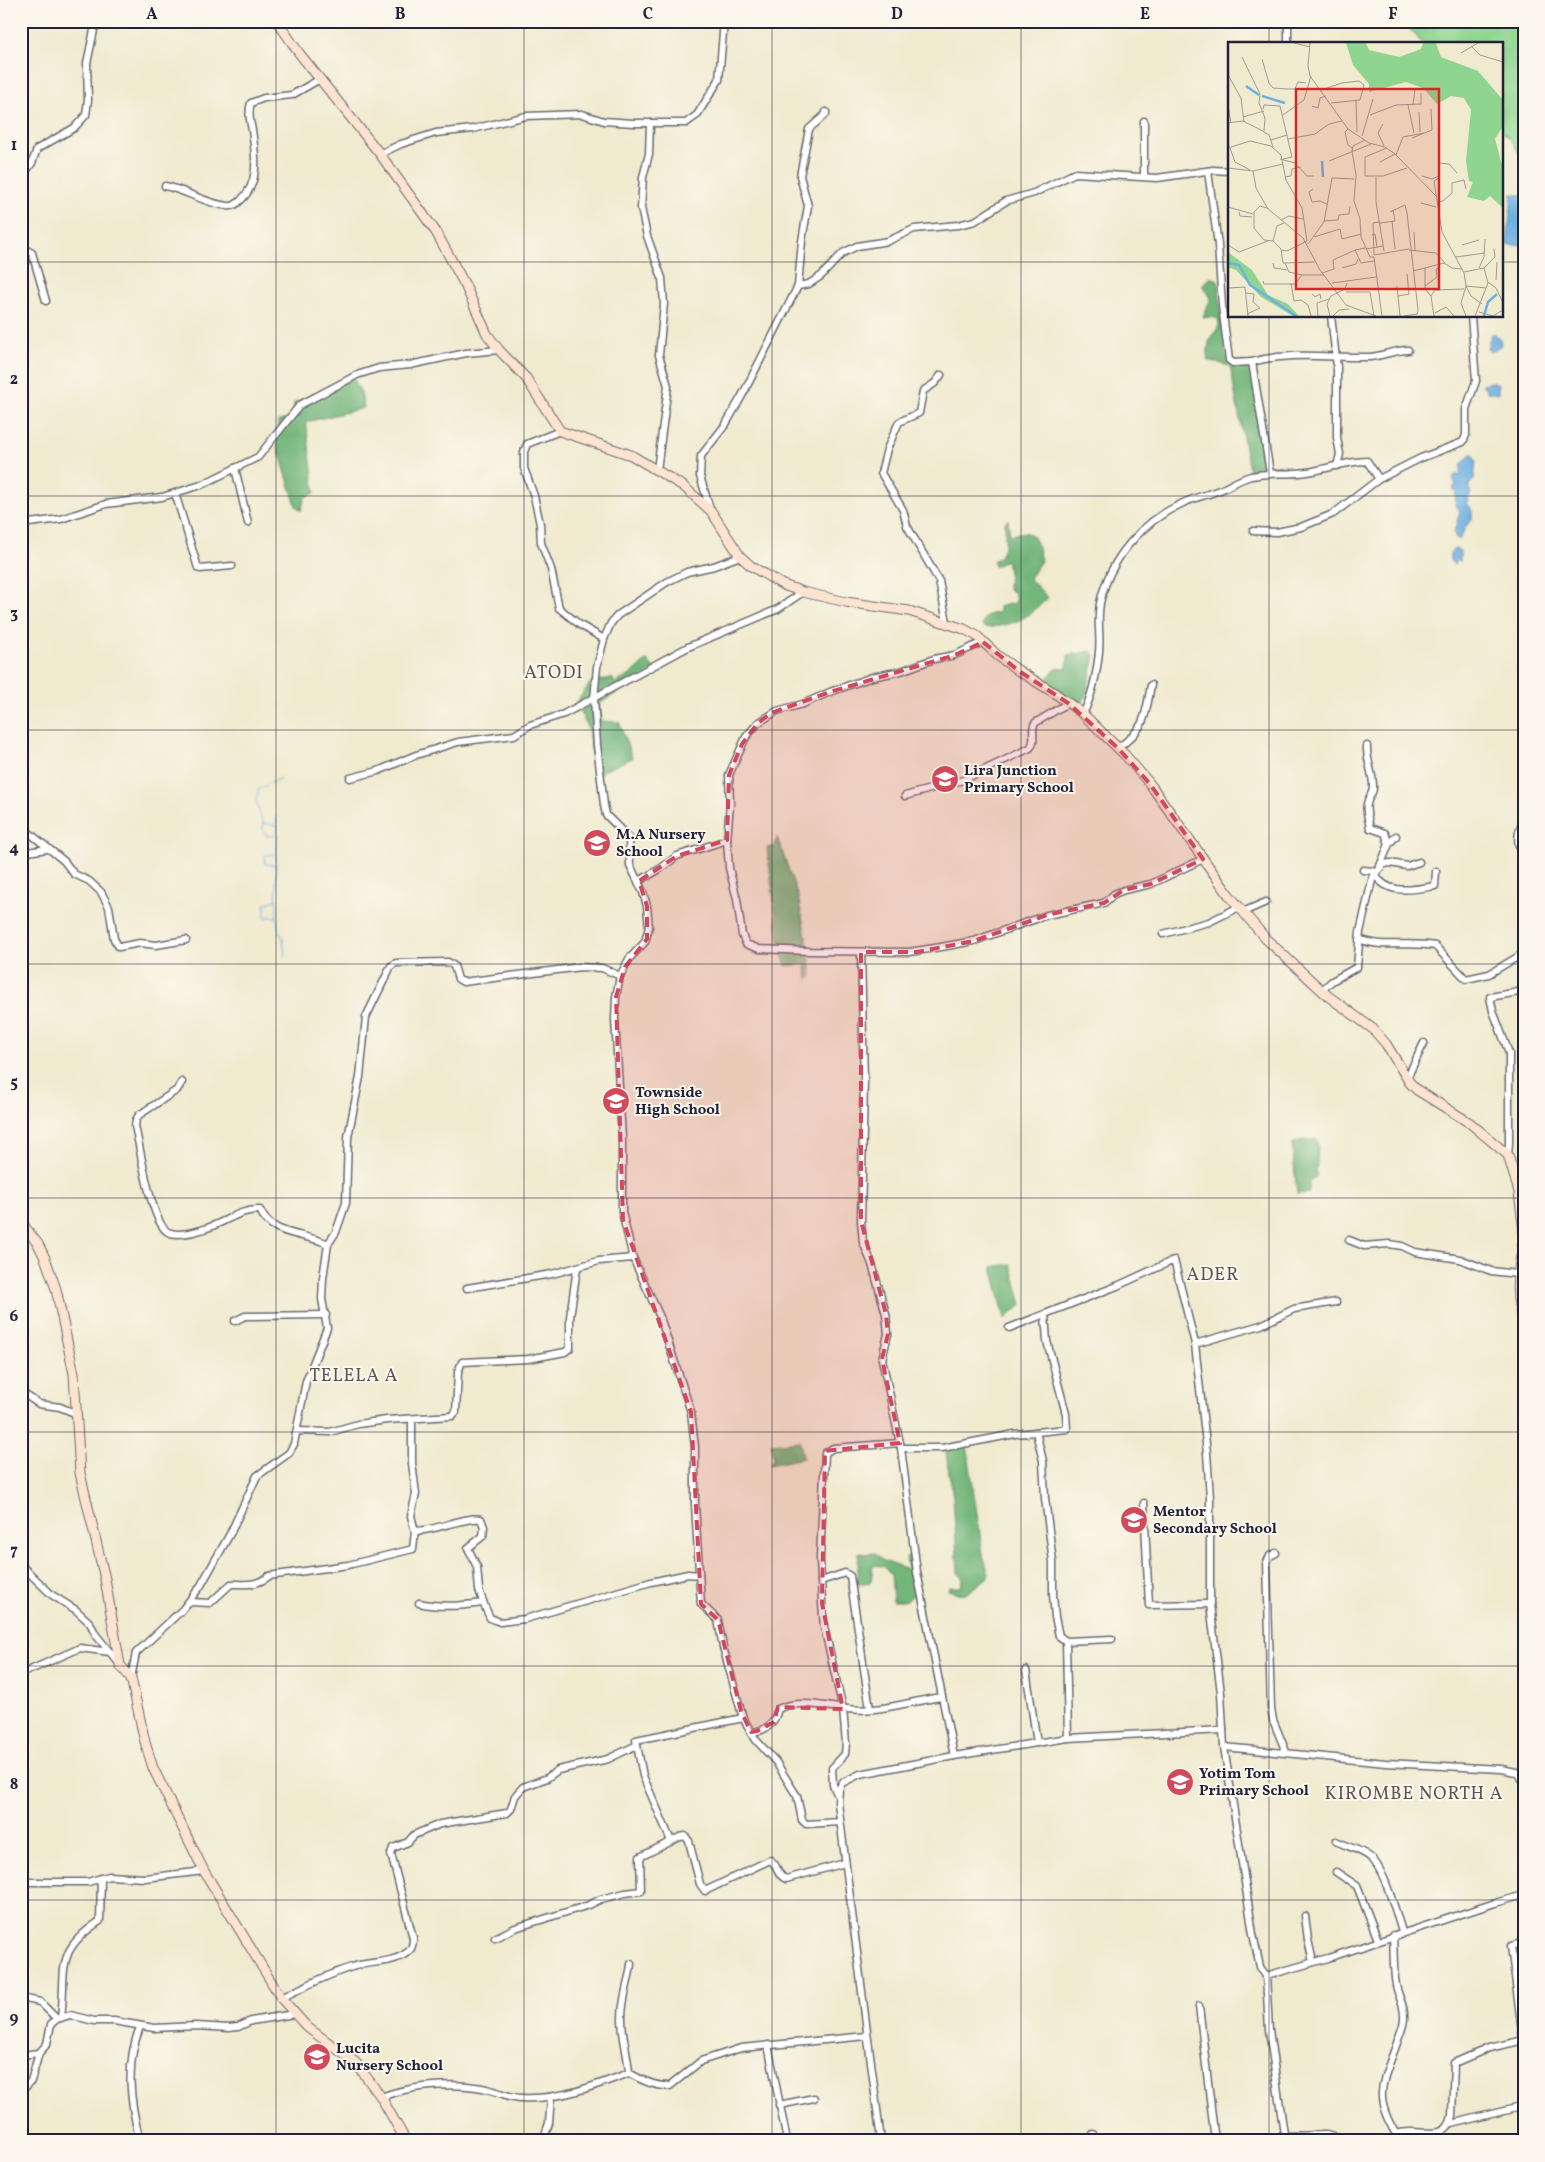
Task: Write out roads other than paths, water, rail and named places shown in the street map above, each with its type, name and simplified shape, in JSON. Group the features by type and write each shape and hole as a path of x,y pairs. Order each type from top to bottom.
{"street":[{"path":"21,178 32,163 38,149 73,129 86,115 88,100 87,63 96,21"},
{"path":"277,21 320,79 380,154 440,238 465,285 476,312 499,350 526,378 560,431 631,455 683,486 711,511"},
{"path":"380,154 401,144 436,133 473,129 526,116 582,114 604,121 650,124 686,123 699,111 720,80 724,21"},
{"path":"1288,21 1288,42"},
{"path":"165,186 186,191 227,206 238,202 250,190 254,181 255,158 249,114 251,103 264,98 292,95 320,79"},
{"path":"826,112 809,129 800,176 808,206 802,241 798,286 744,394 726,424 701,456 700,479 711,511 740,556 751,566 769,577 783,585 803,592 846,602 895,608 964,628 984,642 998,656 1019,672 1068,702 1118,748 1150,784 1203,859 1266,939 1322,990 1380,1036 1417,1090 1470,1122 1508,1155"},
{"path":"1144,121 1144,176"},
{"path":"650,124 650,150 643,177 641,208 647,236 662,278 664,304 659,355 668,386 657,470"},
{"path":"798,286 809,284 821,276 843,253 857,246 888,241 914,229 958,225 975,221 1006,201 1034,193 1075,173 1165,177 1208,170 1228,171"},
{"path":"1208,170 1218,246 1222,306 1229,360 1233,362 1252,362 1301,356 1373,357 1398,350 1408,350"},
{"path":"21,247 32,253 46,301"},
{"path":"1331,318 1337,356 1337,438 1340,454 1337,466"},
{"path":"1253,531 1277,532 1308,524 1333,514 1379,479 1421,458 1457,445 1465,439 1466,409 1476,380 1471,318"},
{"path":"21,524 61,519 106,504 146,500 201,485 258,457 300,405 357,375 379,368 410,365 466,353 499,350"},
{"path":"1252,362 1270,473"},
{"path":"941,376 935,383 923,391 919,413 899,422 887,448 882,473 904,510 907,526 939,581 947,612 947,622"},
{"path":"560,431 527,444 524,452 524,468 534,496 540,524 541,543 551,570 560,608 580,625 604,639"},
{"path":"1082,714 1089,699 1100,651 1100,601 1110,572 1115,562 1150,521 1182,504 1222,489 1236,481 1270,473 1306,472 1367,461 1379,479"},
{"path":"235,468 248,523"},
{"path":"175,493 198,568 232,566"},
{"path":"740,556 714,566 687,572 660,586 618,615 611,623 604,639 597,667 594,699 597,745 606,814 629,838 630,865 639,881 647,906 648,934 645,942 629,959 620,976 616,997 615,1019 622,1138 623,1220 633,1258 660,1317 690,1412 695,1447 695,1496 701,1604 718,1620 727,1665 744,1718 751,1732 776,1762 797,1796 802,1820 806,1824 840,1822"},
{"path":"350,778 378,771 416,755 458,742 514,735 530,725 564,714 594,699 688,647 778,609 803,592"},
{"path":"984,642 955,655 934,659 901,671 872,677 803,704 771,713 758,723 742,744 729,775 730,800 727,840 730,868 737,899 742,936 748,946 771,950 918,952 974,941 1047,915 1104,903 1114,894 1151,884 1203,859"},
{"path":"1118,748 1135,734 1146,717 1151,685"},
{"path":"905,796 964,780 1030,748 1033,743 1033,727 1035,723 1068,702"},
{"path":"1367,746 1368,762 1373,784 1372,793 1367,805 1370,828 1385,834 1388,844"},
{"path":"1524,820 1520,827 1518,842 1524,848"},
{"path":"21,826 64,861 74,874 89,882 101,892 109,907 114,939 119,947 140,943 164,944 186,940"},
{"path":"1380,867 1388,844 1396,836"},
{"path":"639,881 660,869 677,856 727,840"},
{"path":"21,852 47,848"},
{"path":"1322,990 1332,981 1358,968 1359,939 1374,873 1380,867 1390,863 1407,866 1419,862"},
{"path":"1363,870 1374,873 1382,884 1390,889 1434,886 1436,871"},
{"path":"1163,934 1209,922 1241,909 1266,902"},
{"path":"1359,939 1379,945 1435,946 1466,979 1489,974 1524,953"},
{"path":"861,952 864,1082 861,1221 865,1246 886,1314 888,1334 882,1359 900,1445 917,1572 954,1756"},
{"path":"406,2141 381,2097 356,2063 306,2027 281,1998 204,1871 153,1768 144,1742 131,1678 136,1653 190,1602 200,1587 230,1534 257,1476 289,1453 297,1431 306,1381 327,1328 322,1298 328,1244 336,1232 346,1203 348,1137 360,1077 366,1016 391,966 396,963 448,962 454,966 458,979 463,982 556,969 581,968 602,968 620,976"},
{"path":"1524,991 1490,997 1493,1011 1509,1053 1508,1155 1519,1192 1524,1232"},
{"path":"1407,1078 1424,1043"},
{"path":"182,1082 177,1090 139,1115 135,1126 153,1209 164,1228 168,1232 189,1232 211,1227 246,1211 260,1210 264,1218 281,1230 318,1239 328,1244"},
{"path":"21,1222 38,1244 56,1290 72,1365 80,1473 105,1579 120,1665"},
{"path":"1524,1239 1517,1274 1516,1292 1524,1322"},
{"path":"1349,1240 1364,1246 1389,1244 1402,1246 1415,1252 1460,1259 1491,1271 1517,1274"},
{"path":"467,1288 577,1268 599,1261 633,1258"},
{"path":"1009,1328 1117,1286 1174,1260 1195,1344 1210,1483 1210,1604 1221,1693 1224,1747 1253,1934 1260,1966 1266,1976 1269,2030 1285,2138 1326,2135 1347,2141"},
{"path":"297,1431 330,1432 358,1424 387,1420 445,1418 455,1414 458,1372 462,1362 528,1359 567,1350 570,1344 570,1317 577,1268"},
{"path":"1195,1344 1261,1325 1294,1309 1336,1302"},
{"path":"881,2141 866,2036 837,1795 832,1772 834,1764 846,1750 844,1709 824,1627 820,1558 825,1454 833,1448 900,1445 942,1448 1015,1434 1063,1430 1067,1428 1066,1414 1047,1341 1045,1315"},
{"path":"235,1321 245,1316 326,1316"},
{"path":"21,1392 39,1404 77,1414"},
{"path":"190,1602 210,1603 231,1584 251,1585 263,1581 269,1576 278,1574 348,1565 410,1552 413,1549 415,1531 411,1516 416,1494 412,1463 412,1419"},
{"path":"1036,1432 1043,1461 1045,1498 1054,1562 1053,1595 1055,1617 1059,1636 1066,1641 1112,1639"},
{"path":"1144,1503 1149,1605 1210,1604"},
{"path":"415,1531 433,1529 470,1519 481,1520 484,1527 483,1536 468,1548 477,1567 479,1590 483,1603 493,1620 500,1622 525,1619 651,1582 688,1574 699,1575"},
{"path":"1276,1553 1270,1556 1267,1562 1271,1709 1273,1720 1286,1752"},
{"path":"21,1566 52,1595 76,1610 90,1623 131,1678"},
{"path":"821,1580 844,1573 850,1576 870,1709"},
{"path":"419,1603 430,1606 458,1606 483,1603"},
{"path":"1066,1641 1068,1738"},
{"path":"21,1674 80,1648 110,1652"},
{"path":"1026,1670 1037,1743"},
{"path":"751,1732 769,1726 776,1719 779,1708 819,1706 844,1709 870,1709 942,1697"},
{"path":"671,1841 643,1776 641,1757 636,1740 744,1718"},
{"path":"837,1795 842,1783 860,1774 954,1756 1068,1738 1223,1730"},
{"path":"281,1998 350,1967 389,1960 409,1951 412,1947 413,1938 390,1854 393,1848 408,1842 414,1835 440,1824 507,1813 515,1796 523,1788 547,1778 558,1770 608,1759 637,1746"},
{"path":"1224,1747 1386,1763 1501,1769 1516,1772 1524,1781"},
{"path":"495,1938 515,1928 589,1905 597,1900 616,1894 641,1892 640,1857 685,1836 688,1839 700,1884 705,1891 770,1860 785,1879 845,1863"},
{"path":"1336,1841 1367,1855 1375,1862 1392,1899 1402,1932"},
{"path":"21,1882 88,1882 109,1876 145,1878 204,1871"},
{"path":"1336,1872 1357,1886 1378,1940"},
{"path":"59,2018 65,1960 74,1942 100,1921 101,1878"},
{"path":"1266,1976 1524,1895"},
{"path":"1305,1916 1313,1962"},
{"path":"1394,1935 1395,1983 1403,2003 1404,2016 1397,2044 1384,2074 1382,2092 1386,2118 1395,2138 1402,2132 1444,2132 1451,2124 1524,2106"},
{"path":"1451,2124 1454,2063 1489,2048 1523,2039 1511,1946 1524,1942"},
{"path":"629,2073 622,2017 624,1994 631,1964"},
{"path":"21,1998 40,2002 59,2018"},
{"path":"1199,2006 1214,2141"},
{"path":"21,2092 31,2081 39,2053 47,2044 51,2024 59,2018 70,2016 94,2021 114,2021 140,2027 229,2028 238,2027 250,2021 294,2014"},
{"path":"140,2027 134,2043 130,2069 131,2092 140,2141"},
{"path":"381,2097 402,2090 466,2086 495,2090 522,2098 551,2097 629,2073 660,2086 670,2086 708,2057 741,2048 866,2036"},
{"path":"768,2045 778,2105 787,2141"},
{"path":"21,2055 39,2053"},
{"path":"542,2141 549,2123 551,2097"},
{"path":"778,2105 814,2098"}],"water":[{"path":"1512,194 1524,195 1524,245 1508,245 1507,243"},
{"path":"1494,333 1500,339 1501,345 1491,352 1487,349 1491,335"},
{"path":"1493,382 1498,384 1498,394 1487,392 1482,384"},
{"path":"1472,453 1476,461 1474,479 1469,485 1471,492 1467,502 1472,511 1472,519 1466,526 1460,539 1456,538 1454,533 1460,511 1455,506 1456,493 1453,489 1456,484 1453,479 1455,475 1460,475 1462,464"},
{"path":"1455,549 1460,551 1460,562 1456,558 1455,566 1450,561 1450,553"}],"waterway":[{"path":"280,778 258,790 256,802 263,823 278,826 277,919 279,932 283,938 285,957"},
{"path":"276,817 277,825"},
{"path":"263,823 263,829 267,836 277,835"},
{"path":"275,865 265,864 265,855 276,854"},
{"path":"276,900 265,904 265,917 276,917"}],"place":[{"name":"Lira Junction Primary School","path":"945,779"},
{"name":"M.A Nursery School","path":"597,843"},
{"name":"Townside High School","path":"616,1101"},
{"name":"Mentor Secondary School","path":"1134,1520"},
{"name":"Yotim Tom Primary School","path":"1180,1782"},
{"name":"Lucita Nursery School","path":"317,2057"}],"district":[{"name":"ATODI","path":"554,672"},
{"name":"ADER","path":"1213,1274"},
{"name":"TELELA A","path":"354,1375"},
{"name":"KIROMBE NORTH A","path":"1414,1793"}]}
